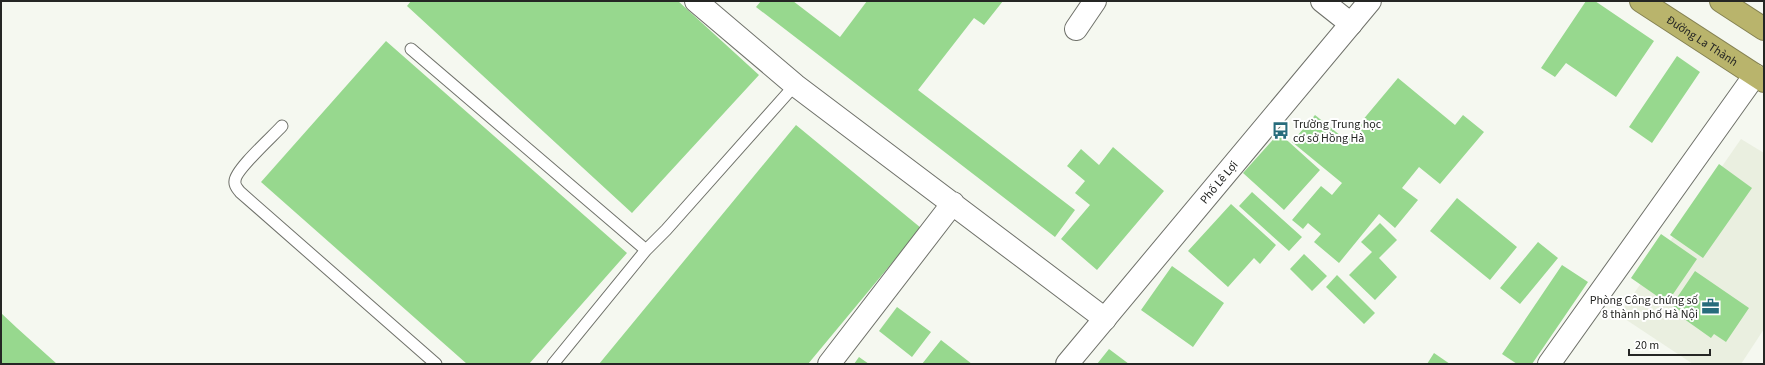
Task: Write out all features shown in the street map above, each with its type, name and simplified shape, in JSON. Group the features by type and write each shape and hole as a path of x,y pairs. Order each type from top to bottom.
{"highway":[{"name":"Đường La Thành","path":"1641,1 1760,78"},
{"path":"1725,2 1764,29"}],"street":[{"path":"696,1 795,85 1105,319"},
{"path":"1076,29 1095,1"},
{"path":"1322,1 1351,24"},
{"name":"Phố Lê Lợi","path":"1067,364 1370,1"},
{"path":"1549,364 1760,78"},
{"path":"829,364 953,204"}],"lane":[{"path":"411,49 646,250"},
{"path":"553,364 646,250 666,230 795,85"},
{"path":"282,126 240,170 235,181 236,187 436,364"}],"shaded area":[{"path":"1741,139 1764,153 1764,329 1741,364 1693,364 1619,315"}],"building":[{"path":"411,1 678,1 759,75 632,213 407,6"},
{"path":"761,1 793,1 840,37 867,1 1003,1 984,25 974,18 918,90 1075,210 1055,237 756,7"},
{"path":"1586,1 1595,1 1654,41 1616,97 1566,63 1555,77 1541,68"},
{"path":"386,41 627,253 529,364 467,364 261,182"},
{"path":"1677,56 1700,72 1652,143 1629,127"},
{"path":"1398,78 1455,125 1463,115 1484,132 1440,184 1419,167 1402,188 1418,200 1395,228 1379,214 1339,263 1314,242 1321,234 1308,223 1303,229 1292,220 1321,186 1332,195 1342,183 1292,142 1315,115 1346,140"},
{"path":"796,125 921,228 808,364 599,364"},
{"path":"1279,133 1320,170 1284,210 1243,173"},
{"path":"1113,147 1164,191 1097,270 1061,239 1090,205 1075,193 1085,181 1067,166 1081,149 1099,165"},
{"path":"1719,164 1752,188 1703,258 1670,235"},
{"path":"1252,192 1302,237 1289,251 1239,206"},
{"path":"1457,198 1517,247 1490,280 1430,231"},
{"path":"1231,204 1276,245 1260,264 1254,258 1228,287 1188,251"},
{"path":"1380,223 1397,240 1379,258 1397,277 1375,300 1349,275 1372,252 1361,242"},
{"path":"1661,234 1697,259 1667,303 1631,278"},
{"path":"1538,242 1558,258 1520,304 1500,288"},
{"path":"1304,254 1327,276 1312,291 1290,269"},
{"path":"1562,265 1588,282 1532,364 1517,364 1502,354"},
{"path":"1172,266 1224,303 1193,347 1141,310"},
{"name":"Phòng Công chứng số 8 thành phố Hà Nội","path":"1695,271 1749,308 1726,342 1714,334 1711,338 1680,316 1683,313 1672,305"},
{"path":"1337,275 1375,313 1364,324 1326,287"},
{"path":"897,307 931,332 912,357 879,331"},
{"path":"1,313 17,328 57,364 1,364"},
{"path":"941,340 972,364 922,364"},
{"path":"1109,349 1129,364 1097,364"},
{"path":"1434,353 1450,364 1427,364"},
{"path":"859,357 869,364 854,364"}],"place":[{"name":"Trường Trung học cơ sở Hồng Hà","path":"1280,131"},
{"name":"Phòng Công chứng số 8 thành phố Hà Nội","path":"1711,307"}]}
